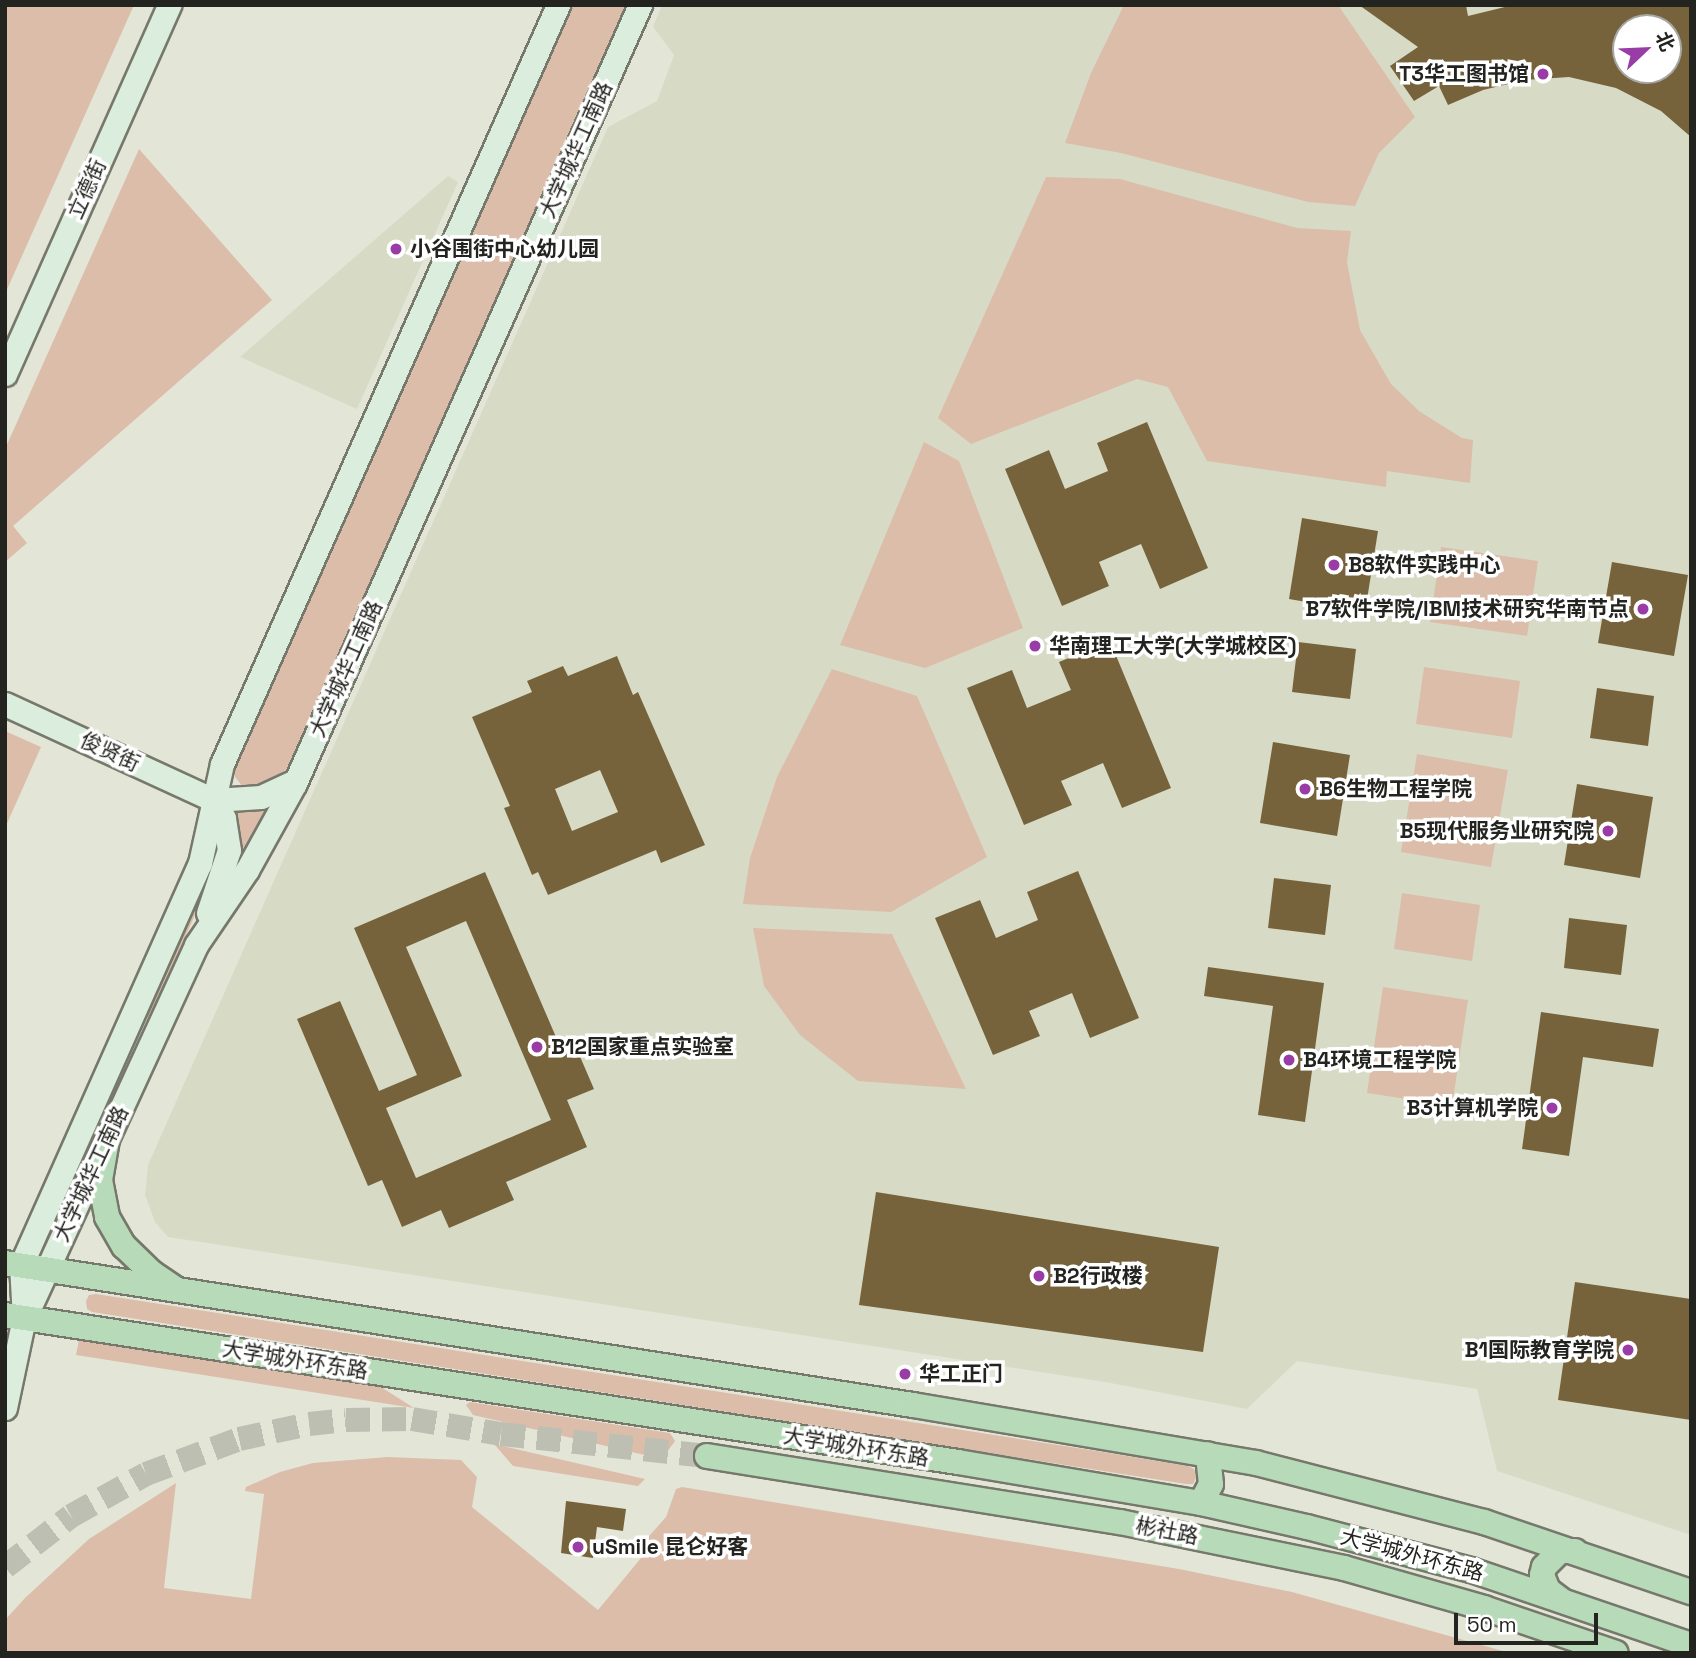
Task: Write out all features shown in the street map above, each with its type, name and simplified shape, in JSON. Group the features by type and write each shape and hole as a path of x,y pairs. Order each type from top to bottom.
{"main road":[{"name":"立德街","path":"5,374 169,5"},
{"name":"大学城华工南路","path":"5,1408 15,1317 13,1264 200,863 222,764 558,5"},
{"name":"大学城华工南路","path":"15,1317 48,1269 196,945 247,870 296,781 640,5"},
{"name":"俊贤街","path":"5,704 214,800 261,797 296,781"},
{"path":"196,945 229,850 224,818 214,800"},
{"path":"107,1140 100,1180 101,1199 113,1229 124,1246 152,1273 187,1293"},
{"path":"13,1264 1208,1454 1414,1502 1576,1552 1691,1592"},
{"name":"大学城外环东路","path":"15,1317 958,1462 1200,1503 1401,1551 1561,1599 1691,1645"},
{"path":"1200,1503 1211,1485 1212,1473 1208,1454"},
{"name":"彬社路","path":"707,1456 1121,1522 1344,1568 1473,1604 1616,1653"},
{"path":"1561,1599 1548,1590 1542,1575 1544,1567 1560,1551 1576,1552"}],"shaded area":[{"path":"5,5 134,5 5,294"},
{"path":"566,5 632,5 295,759 278,778 260,788 243,787 235,777 232,763"},
{"name":"华南理工大学(大学城校区)","path":"662,5 1691,5 1691,1535 1497,1471 1477,1389 1297,1361 1247,1409 1105,1382 168,1237 155,1222 145,1195 148,1165 608,127 657,101 674,55 653,27"},
{"path":"1124,5 1338,5 1415,117 1379,153 1355,206 1308,202 1121,153 1065,143 1091,73"},
{"path":"139,149 272,300 13,526 27,543 5,562 5,449"},
{"name":"小谷围街中心幼儿园","path":"448,176 458,182 357,409 240,357"},
{"path":"1046,177 1120,179 1297,228 1351,231 1347,262 1360,330 1391,384 1419,411 1462,438 1473,440 1470,483 1387,471 1386,487 1207,461 1168,387 1137,379 971,444 938,418"},
{"path":"924,442 959,461 1023,628 925,668 840,645"},
{"path":"1441,547 1538,561 1527,636 1430,622"},
{"path":"1424,667 1520,681 1512,738 1416,724"},
{"path":"832,669 917,696 987,857 891,912 743,904 750,858 777,777"},
{"path":"5,731 41,747 5,828"},
{"path":"1417,754 1508,770 1491,867 1401,852"},
{"path":"272,803 232,875 239,843 235,812"},
{"path":"216,856 220,859 150,1016 146,1018 144,1015"},
{"path":"1402,893 1480,905 1472,961 1394,949"},
{"path":"753,928 892,934 966,1089 858,1081 800,1035 764,986"},
{"path":"1383,987 1468,1000 1452,1106 1367,1093"},
{"path":"89,1295 1188,1466 1194,1469 1197,1476 1193,1484 1186,1484 92,1312 87,1309 86,1301"},
{"path":"79,1340 381,1387 414,1408 76,1355"},
{"path":"470,1402 670,1433 675,1441 662,1459 473,1415 466,1405"},
{"path":"494,1444 645,1479 638,1486 513,1466"},
{"path":"388,1457 461,1460 477,1477 472,1507 598,1610 641,1558 635,1552 666,1517 676,1489 682,1487 1179,1569 1292,1592 1510,1653 5,1653 5,1620 25,1598 89,1539 176,1483 164,1588 251,1599 264,1494 245,1491 246,1487 280,1472 313,1463"}],"building":[{"name":"T3华工图书馆","path":"1359,5 1466,5 1468,16 1513,5 1691,5 1691,137 1661,111 1616,88 1569,77 1525,80 1483,90 1448,105 1439,86 1414,101 1390,66 1418,47"},
{"path":"1147,422 1208,568 1160,589 1141,544 1099,562 1109,586 1062,606 1005,469 1049,450 1065,489 1108,471 1097,443"},
{"name":"B8软件实践中心","path":"1302,518 1378,531 1365,612 1289,599"},
{"name":"B7软件学院/IBM技术研究华南节点","path":"1612,562 1688,575 1674,656 1598,643"},
{"path":"1110,641 1171,788 1122,808 1103,763 1061,781 1072,805 1024,825 967,688 1012,670 1027,708 1071,690 1059,662"},
{"path":"1298,642 1356,649 1350,699 1292,692"},
{"path":"617,656 633,695 638,692 705,845 661,863 656,850 548,895 538,872 532,875 504,808 510,806 472,717 532,692 527,681 563,666 568,676","holes":["600,770 618,812 572,831 555,789"]},
{"path":"1597,688 1654,696 1648,746 1590,738"},
{"name":"B6生物工程学院","path":"1273,742 1350,755 1337,836 1260,823"},
{"name":"B5现代服务业研究院","path":"1577,784 1653,797 1640,878 1564,865"},
{"path":"1078,871 1139,1018 1090,1038 1072,993 1029,1011 1040,1036 993,1055 935,918 980,900 996,938 1038,920 1027,892"},
{"name":"B12国家重点实验室","path":"485,872 559,1044 572,1038 594,1089 567,1100 587,1147 506,1182 514,1200 449,1228 441,1210 402,1227 382,1180 368,1186 297,1019 340,1001 379,1091 417,1075 354,928","holes":["466,921 551,1120 416,1178 386,1108 462,1076 406,947"]},
{"path":"1274,878 1331,885 1325,935 1268,928"},
{"path":"1569,918 1627,925 1621,975 1564,968"},
{"name":"B4环境工程学院","path":"1208,967 1324,983 1305,1122 1258,1115 1273,1006 1204,996"},
{"name":"B3计算机学院","path":"1541,1012 1659,1029 1653,1067 1583,1057 1569,1156 1522,1149"},
{"name":"B2行政楼","path":"876,1192 1219,1247 1203,1352 859,1305"},
{"name":"B1国际教育学院","path":"1575,1282 1691,1299 1691,1420 1558,1400"},
{"path":"566,1501 626,1509 623,1531 597,1527 593,1558 561,1553"}],"tunnel":[{"path":"5,1567 71,1516 146,1474 239,1439 309,1424 346,1420 412,1419 501,1434 707,1456"}],"place":[{"name":"T3华工图书馆","path":"1543,74"},
{"name":"小谷围街中心幼儿园","path":"396,249"},
{"name":"B8软件实践中心","path":"1334,565"},
{"name":"B7软件学院/IBM技术研究华南节点","path":"1643,609"},
{"name":"华南理工大学(大学城校区)","path":"1035,646"},
{"name":"B6生物工程学院","path":"1305,789"},
{"name":"B5现代服务业研究院","path":"1608,831"},
{"name":"B12国家重点实验室","path":"537,1047"},
{"name":"B4环境工程学院","path":"1289,1060"},
{"name":"B3计算机学院","path":"1552,1108"},
{"name":"B2行政楼","path":"1039,1276"},
{"name":"B1国际教育学院","path":"1628,1350"},
{"name":"华工正门","path":"905,1374"},
{"name":"uSmile 昆仑好客","path":"578,1547"}]}
